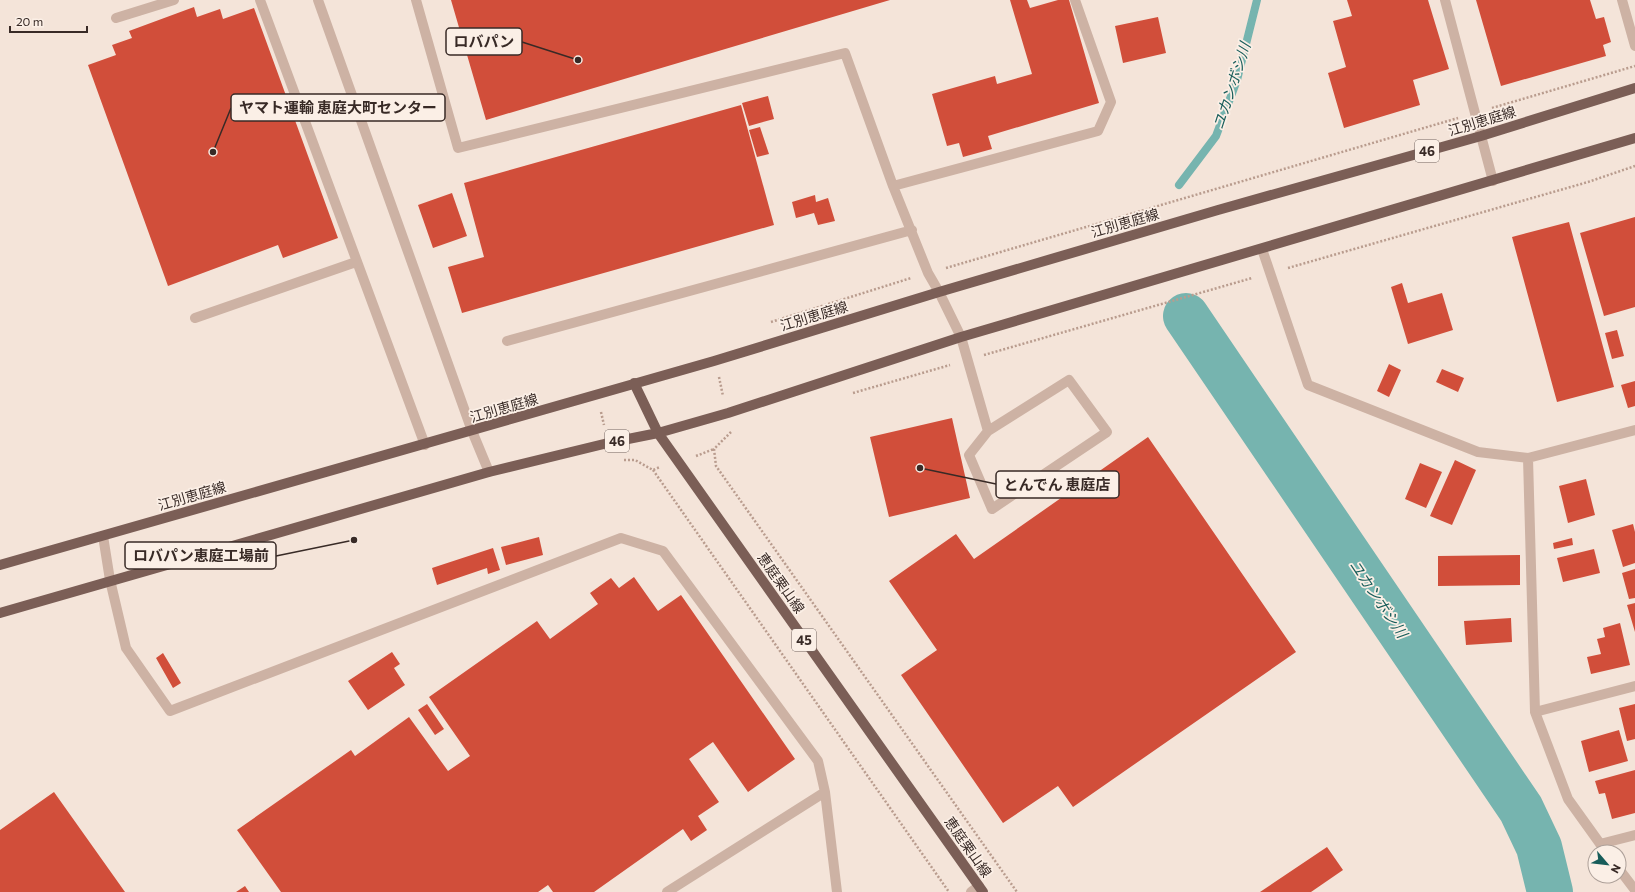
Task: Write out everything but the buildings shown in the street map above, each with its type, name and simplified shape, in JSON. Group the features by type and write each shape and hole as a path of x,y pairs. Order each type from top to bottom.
{"main road":[{"name":"江別恵庭線","path":"0,565 425,445 634,383 714,361 940,292 1218,210 1481,136 1635,88"},
{"name":"46","path":"0,613 488,472 608,443 658,433 728,413 961,337 1231,256 1262,249 1635,138"},
{"name":"恵庭栗山線","path":"634,383 658,433 978,890"}],"street":[{"path":"116,18 174,0"},
{"path":"260,0 425,445"},
{"path":"318,0 488,472"},
{"path":"416,0 458,148 845,53 893,186 912,230 928,273 940,292 961,337 988,431"},
{"path":"893,186 1098,131 1111,102 1075,0"},
{"path":"1445,0 1493,180"},
{"path":"1622,0 1635,46"},
{"path":"507,341 912,230"},
{"path":"1262,249 1272,272 1308,385 1478,452 1528,458 1635,430"},
{"path":"195,318 356,262"},
{"path":"1069,380 1107,432 992,509 969,455 988,431 1069,380"},
{"path":"1528,458 1535,712 1568,799 1600,844"},
{"path":"102,536 110,580 126,648 170,711 621,538 663,551 818,761 825,792 837,892"},
{"path":"1535,712 1635,686"},
{"path":"666,892 825,792"},
{"path":"1613,844 1635,835"},
{"path":"1627,880 1635,890"}],"path":[{"path":"764,324 928,273 1635,66"},
{"path":"847,395 1588,182 1635,166"},
{"path":"714,361 728,413 734,428 714,449 716,466 1017,892"},
{"path":"653,470 949,892"}],"waterway":[{"name":"ユカンボシ川","path":"1179,185 1216,136 1237,80 1257,0"},
{"name":"ユカンボシ川","path":"1186,316 1521,809 1539,847 1550,892"}],"place":[{"name":"ロバパン","path":"578,60"},
{"name":"ヤマト運輸 恵庭大町センター","path":"213,152"},
{"name":"とんでん 恵庭店","path":"920,468"},
{"name":"ロバパン恵庭工場前","path":"354,540"}]}
